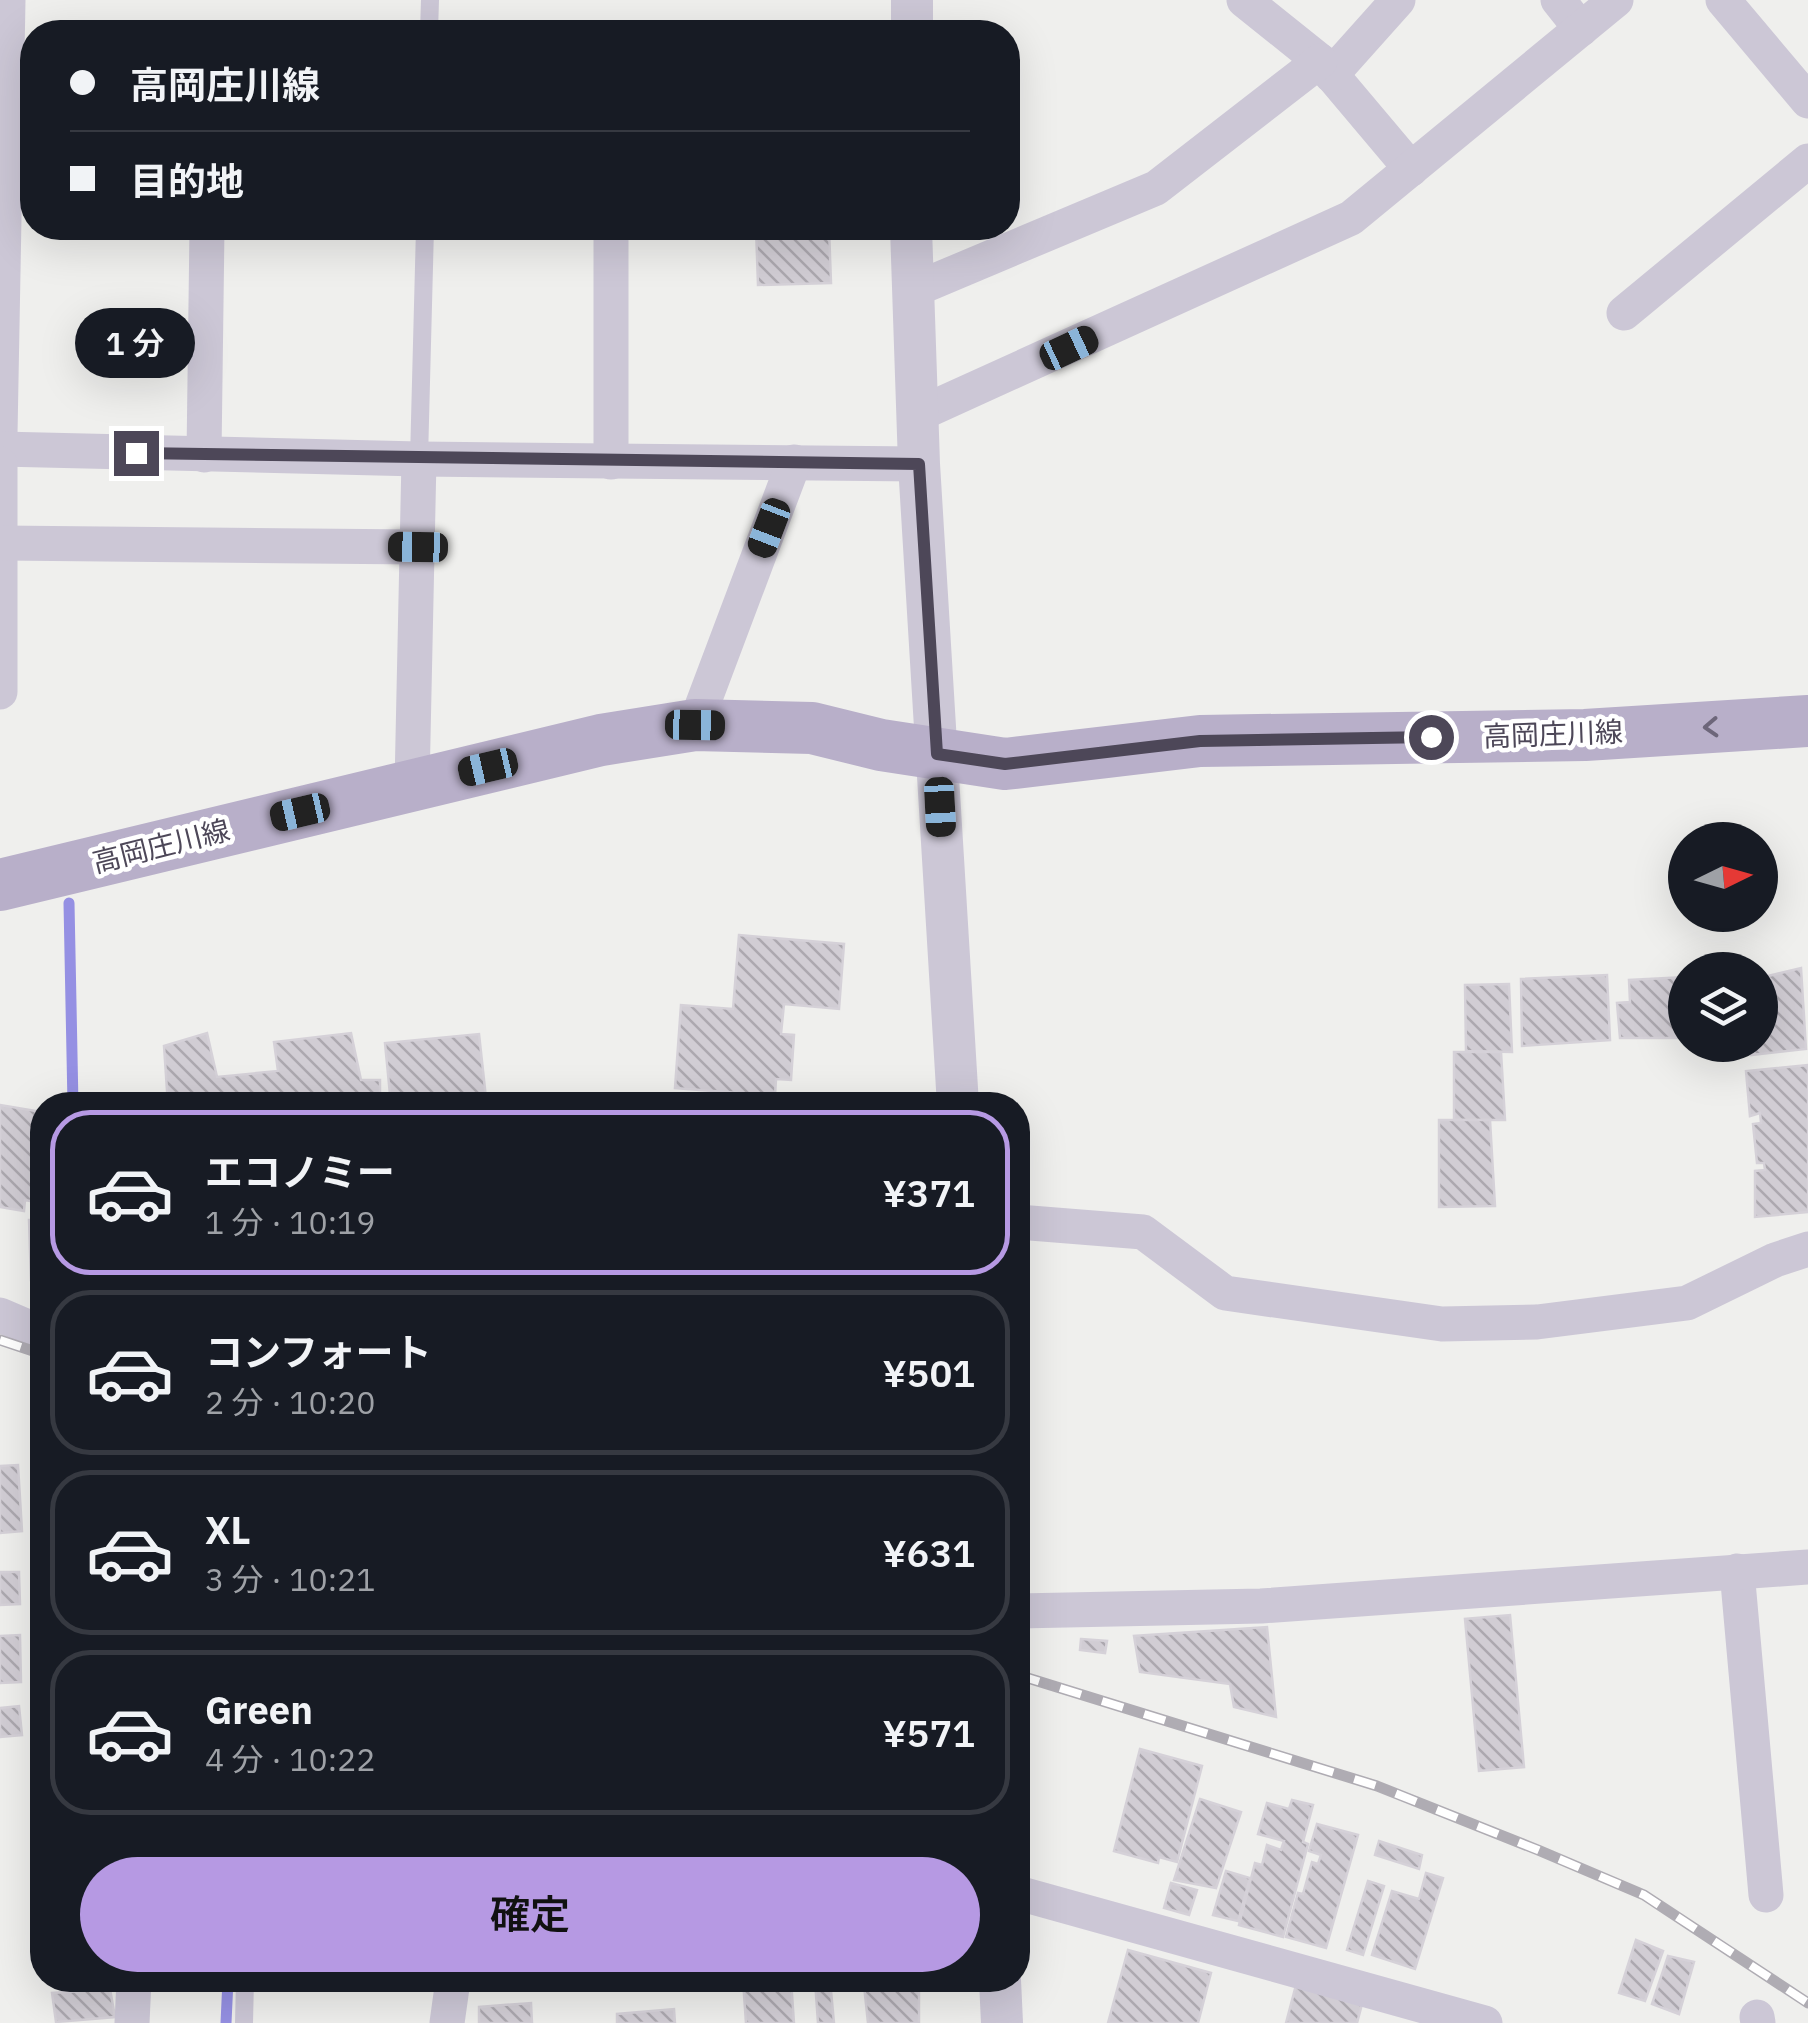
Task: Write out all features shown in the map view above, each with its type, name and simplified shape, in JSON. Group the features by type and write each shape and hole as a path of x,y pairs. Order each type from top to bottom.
{"main road":[{"name":"高岡庄川線","path":"0,884 601,740 695,725 812,728 1005,764 1200,741 1585,735 1808,721"}],"street":[{"path":"0,435 13,136 8,0"},
{"path":"910,292 1156,188 1326,68 1398,0"},
{"path":"1558,0 1581,29"},
{"path":"917,416 1351,218 1616,0"},
{"path":"1723,0 1808,101"},
{"path":"1249,2 1326,68 1410,169"},
{"path":"1624,313 1808,161"},
{"path":"204,456 207,240"},
{"path":"611,240 611,462"},
{"path":"911,240 919,464 957,1092"},
{"path":"0,448 420,460 919,464"},
{"path":"412,785 420,460"},
{"path":"695,725 794,462"},
{"path":"0,464 0,692"},
{"path":"2,543 418,547"},
{"path":"1030,1223 1143,1232 1225,1294 1442,1324 1537,1322 1688,1303 1775,1260 1808,1250"},
{"path":"0,1315 30,1328"},
{"path":"1030,1612 1260,1606 1808,1567"},
{"path":"1737,1571 1766,1894"},
{"path":"1030,1896 1485,2023"},
{"path":"132,2023 133,1992"},
{"path":"447,2023 451,1992"},
{"path":"1001,1992 1002,2023"}],"lane":[{"path":"420,460 425,240"},
{"path":"244,1992 244,2023"}],"building":[{"path":"756,240 829,240 831,283 758,285"},
{"path":"739,935 844,944 839,1009 784,1004 781,1034 794,1035 791,1080 776,1079 775,1092 675,1088 681,1005 733,1009"},
{"path":"1801,968 1806,1049 1778,1052 1778,974"},
{"path":"1607,975 1610,1040 1522,1046 1521,979"},
{"path":"1668,978 1668,1038 1620,1038 1617,1003 1630,1002 1629,980"},
{"path":"1509,984 1512,1052 1466,1051 1465,985"},
{"path":"207,1033 217,1077 278,1071 274,1042 351,1033 361,1080 380,1080 380,1092 167,1092 164,1046"},
{"path":"479,1034 485,1092 390,1092 385,1043"},
{"path":"1454,1052 1501,1052 1505,1120 1454,1120"},
{"path":"1808,1065 1808,1212 1755,1217 1755,1171 1765,1170 1764,1163 1757,1163 1753,1124 1761,1123 1760,1113 1750,1116 1746,1071"},
{"path":"0,1105 30,1110 30,1201 25,1200 24,1211 0,1207"},
{"path":"1439,1120 1490,1120 1495,1206 1439,1207"},
{"path":"18,1465 22,1531 0,1533 0,1466"},
{"path":"0,1572 19,1572 20,1604 0,1605"},
{"path":"1510,1615 1524,1767 1479,1771 1465,1619"},
{"path":"1267,1627 1276,1717 1234,1707 1230,1684 1140,1672 1134,1636"},
{"path":"20,1635 21,1682 0,1683 0,1636"},
{"path":"1081,1639 1107,1641 1105,1653 1080,1650"},
{"path":"19,1706 22,1735 0,1737 0,1708"},
{"path":"1140,1749 1202,1766 1177,1862 1159,1857 1158,1863 1114,1851"},
{"path":"1200,1799 1241,1812 1216,1888 1174,1880"},
{"path":"1292,1800 1313,1805 1303,1842 1308,1844 1283,1937 1239,1925 1255,1863 1262,1865 1267,1845 1281,1850 1284,1841 1258,1834 1267,1803 1289,1809"},
{"path":"1317,1824 1358,1835 1326,1948 1286,1937 1298,1893 1303,1894 1312,1862 1318,1864 1321,1855 1309,1851"},
{"path":"1379,1841 1422,1855 1419,1869 1375,1855"},
{"path":"1226,1871 1250,1878 1238,1921 1213,1915"},
{"path":"1426,1873 1443,1878 1415,1969 1372,1955 1392,1891 1419,1899"},
{"path":"1368,1881 1384,1886 1363,1955 1347,1950"},
{"path":"1171,1883 1197,1890 1189,1915 1164,1908"},
{"path":"1636,1940 1663,1951 1645,2001 1619,1993"},
{"path":"1128,1950 1211,1973 1198,2023 1108,2023"},
{"path":"1668,1956 1694,1962 1679,2014 1652,2004"},
{"path":"1296,1985 1362,2004 1357,2023 1286,2023"},
{"path":"111,1992 115,2017 56,2022 52,1993"},
{"path":"744,1992 792,1992 794,2023 746,2023"},
{"path":"816,1992 831,1992 834,2023 818,2023"},
{"path":"865,1992 919,1992 919,2023 868,2023"},
{"path":"531,2003 532,2023 479,2023 479,2007"},
{"path":"674,2009 675,2023 617,2023 617,2014"}],"waterway":[{"path":"69,903 73,1092"},
{"path":"226,2023 227,1992"}],"railway":[{"path":"0,1340 30,1350"},
{"path":"1030,1679 1377,1786 1538,1850 1644,1895 1808,2003"}],"route":[{"path":"136,453 420,460 919,464 937,754 1005,764 1200,741 1431,737"}]}
